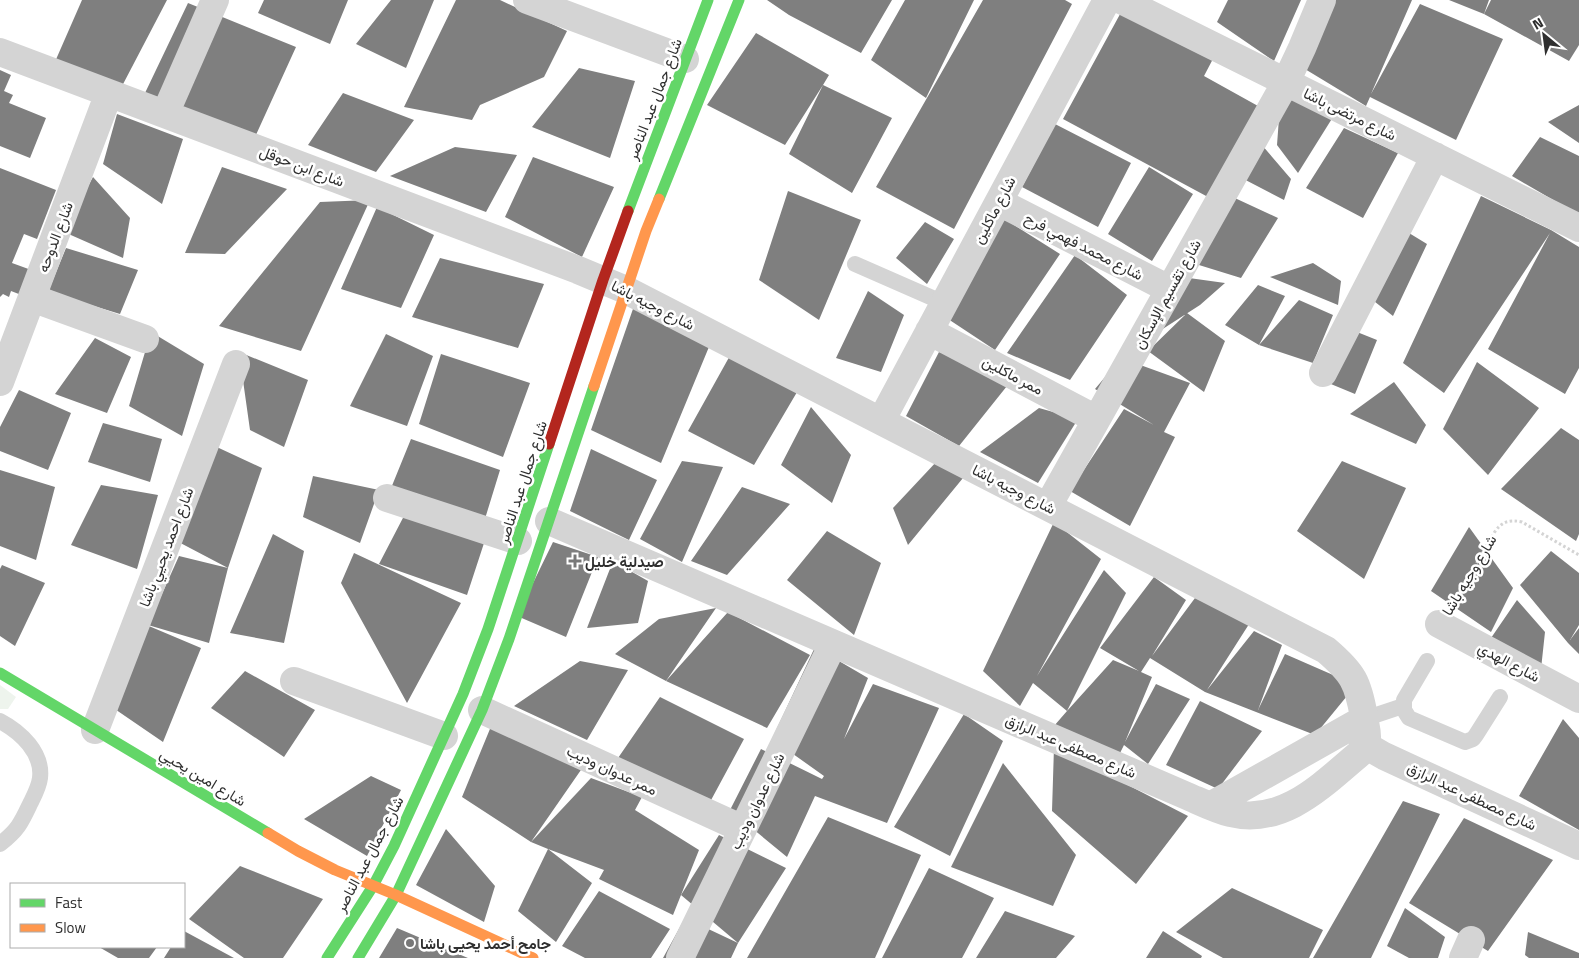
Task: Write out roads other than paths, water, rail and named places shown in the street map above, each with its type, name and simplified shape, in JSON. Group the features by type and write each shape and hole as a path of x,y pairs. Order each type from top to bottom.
{"main road":[{"name":"شارع جمال عبد الناصر","path":"358,958 396,895 414,858 482,710 509,639 549,521 645,164 708,0"},
{"name":"شارع جمال عبد الناصر","path":"327,958 373,886 398,839 463,694 614,285 646,231 739,0"},
{"name":"شارع امين يحيي","path":"0,673 298,851 335,870 396,895 533,958"}],"street":[{"path":"165,114 215,0"},
{"path":"527,0 685,59"},
{"name":"شارع ماكلين","path":"881,421 1107,0"},
{"name":"شارع مرتضى باشا","path":"1121,0 1149,6 1286,82 1579,228"},
{"name":"شارع تقسيم الإسكان","path":"1048,506 1286,82 1322,0"},
{"name":"شارع ابن حوقل","path":"0,52 614,285"},
{"name":"شارع الدوحه","path":"0,382 9,332 32,298 109,93"},
{"path":"1323,373 1435,156"},
{"name":"شارع محمد فهمي فرح","path":"999,202 1170,290"},
{"name":"شارع وجيه باشا","path":"614,285 1326,650 1341,662 1353,678 1360,695 1364,732"},
{"path":"32,298 145,339"},
{"name":"ممر ماكلين","path":"929,331 1096,419"},
{"name":"شارع احمد يحيي باشا","path":"95,730 236,364"},
{"path":"387,498 518,541"},
{"name":"شارع مصطفى عبد الرازق","path":"549,521 1230,813 1250,816 1270,814 1289,807 1307,797 1359,754 1364,732"},
{"name":"شارع الهدي","path":"1440,624 1579,699"},
{"name":"شارع عدوان وديب","path":"680,958 833,644"},
{"path":"294,681 444,736"},
{"name":"ممر عدوان وديب","path":"482,710 743,829"},
{"path":"1210,806 1364,732"},
{"name":"شارع مصطفى عبد الرازق","path":"1364,732 1384,756 1579,846"}],"lane":[{"path":"855,264 944,303"},
{"path":"1426,661 1404,700 1403,706 1410,718 1465,742 1473,739 1500,697"},
{"path":"1364,732 1403,706"},
{"path":"0,844 20,826 36,792 40,778 39,763 34,749 24,738 1,723"}],"place":[{"name":"صيدلية خليل","path":"575,561"},
{"name":"جامح أحمد يحيى باشا","path":"410,943"}]}
